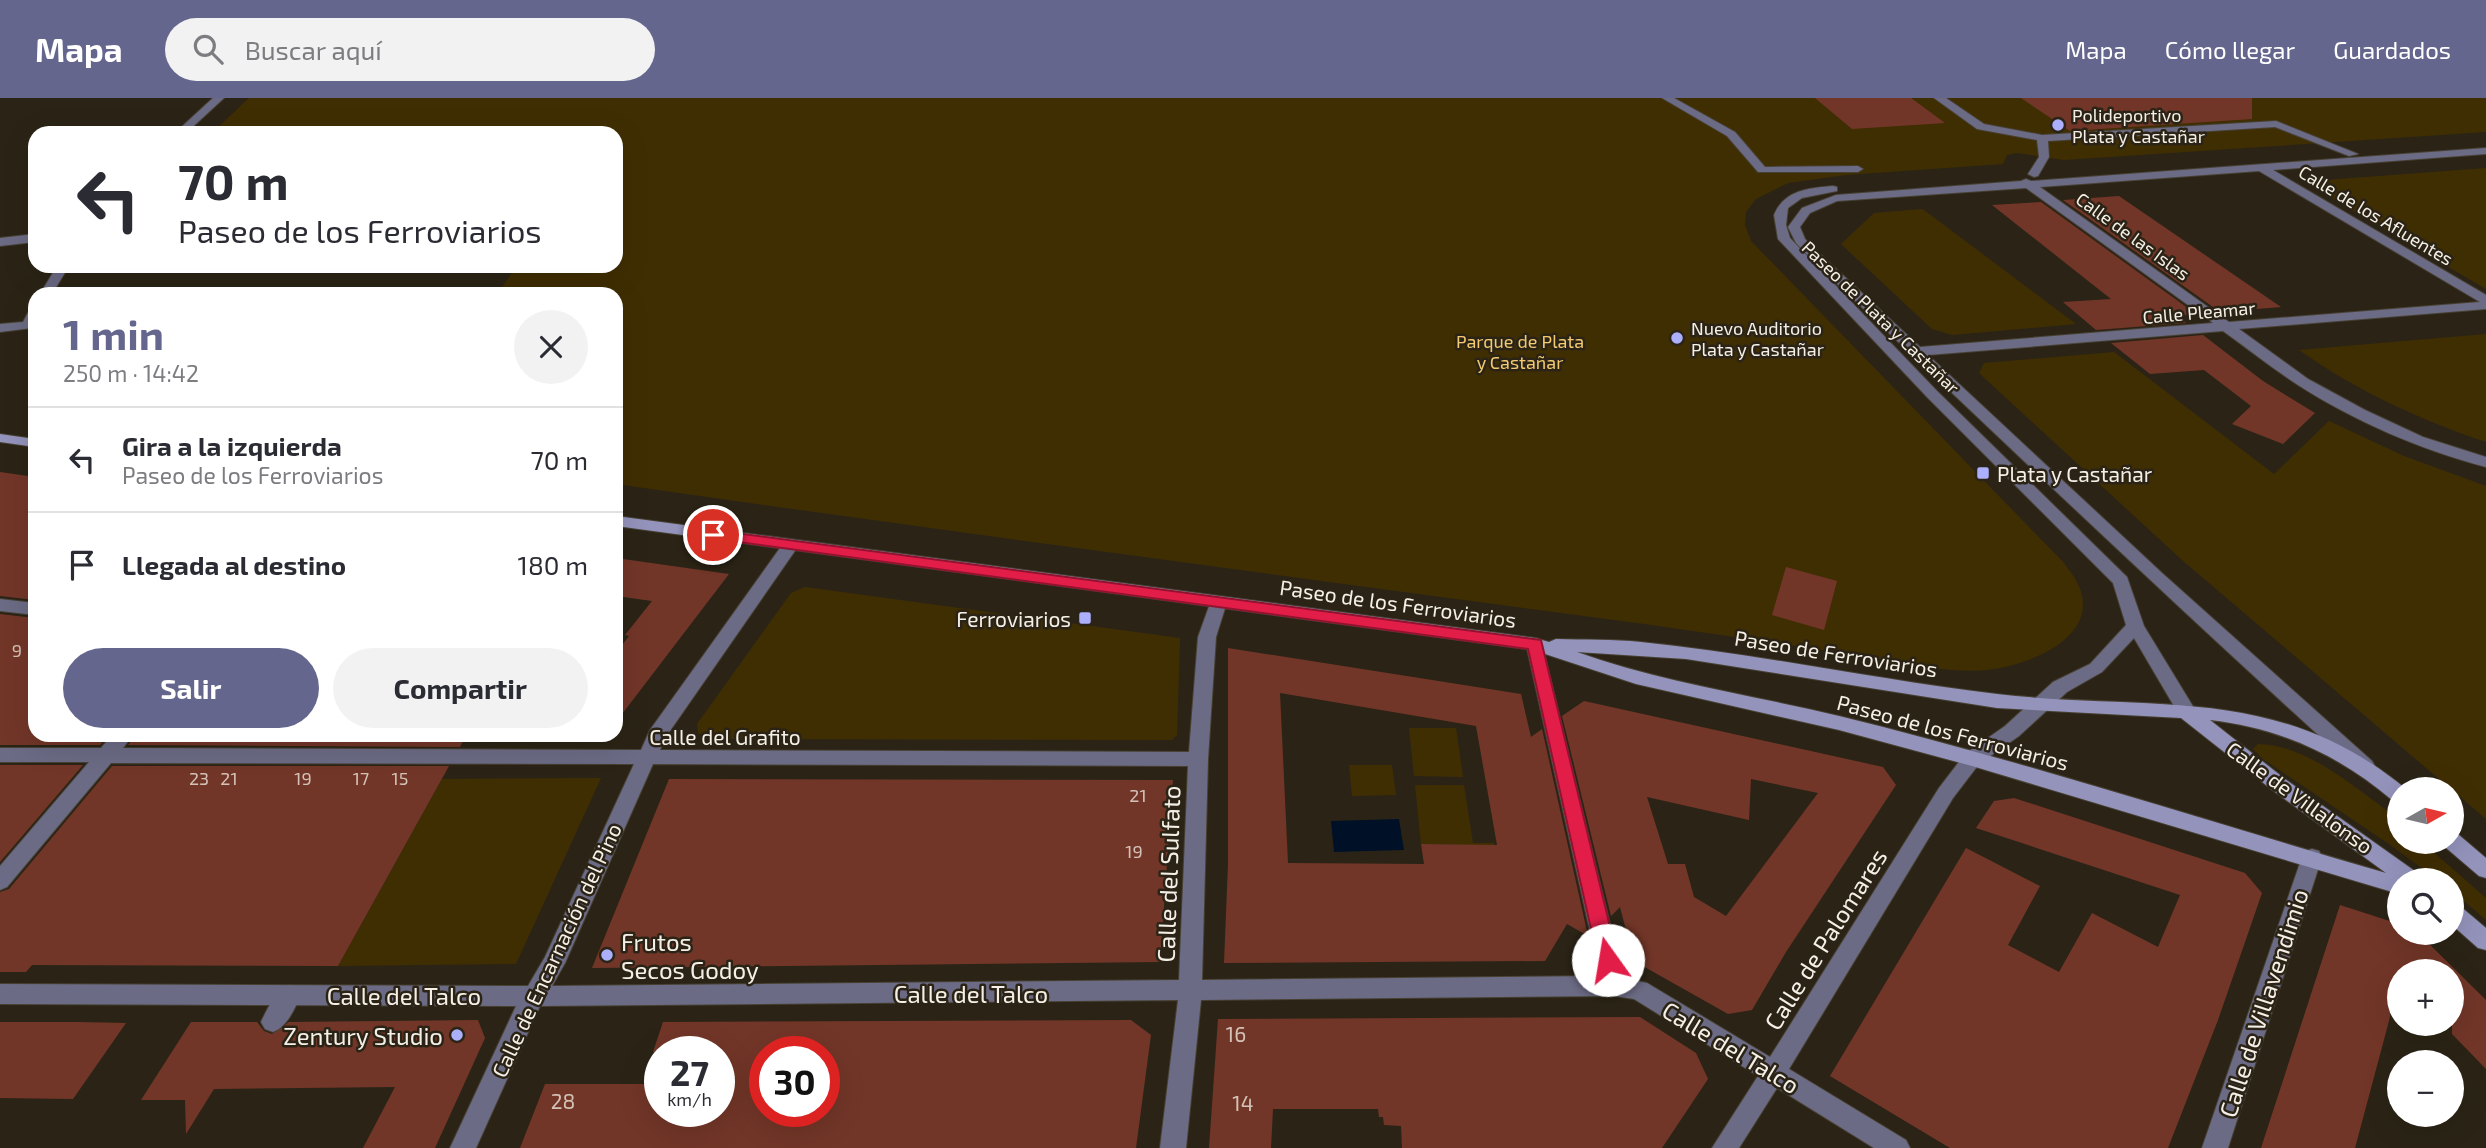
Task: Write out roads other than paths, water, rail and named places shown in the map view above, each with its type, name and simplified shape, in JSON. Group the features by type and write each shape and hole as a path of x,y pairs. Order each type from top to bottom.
{"main road":[{"path":"0,438 28,442"},
{"name":"Paseo de los Ferroviarios","path":"623,522 1535,644 1636,678 1839,723 1972,759 2387,881"},
{"name":"Paseo de Ferroviarios","path":"1535,644 1640,648 1834,674 1999,701 2041,703"},
{"path":"2041,703 2188,713 2285,729 2322,744 2368,768 2387,785"},
{"name":"Calle de Villalonso","path":"2188,713 2278,784 2395,868"},
{"path":"2464,851 2486,870"},
{"path":"2464,922 2486,941"}],"street":[{"path":"188,126 219,98"},
{"path":"1667,98 1731,134 1762,170 1858,169"},
{"path":"1939,98 1982,127 2042,138 2276,124 2353,154"},
{"path":"2031,179 2044,157 2042,138"},
{"name":"Paseo de Plata y Castañar","path":"2368,768 2221,639 1914,352 1800,240 1794,227 1797,218 1818,203 1836,198 2249,160 2486,145"},
{"name":"Paseo de Plata y Castañar","path":"2188,713 2135,626 2121,582 1798,257 1784,239 1777,223 1778,211 1787,201 1827,190 2016,175 2031,179 2262,168 2486,151"},
{"name":"Calle de los Afluentes","path":"2249,160 2486,302"},
{"name":"Calle de las Islas","path":"2031,179 2225,327 2303,382 2342,404 2418,439 2486,462"},
{"path":"0,242 28,239"},
{"name":"Calle Pleamar","path":"1914,352 2225,327 2486,302"},
{"path":"0,328 28,324"},
{"name":"Calle de Encarnación del Pino","path":"463,1148 532,996 554,963 657,736 791,545"},
{"name":"Calle del Sulfato","path":"1173,1148 1190,991 1198,759 1207,637 1218,602"},
{"path":"0,605 28,608"},
{"path":"1972,759 2012,731 2060,687 2096,668 2135,626"},
{"path":"1535,644 1614,986"},
{"path":"0,881 117,742"},
{"name":"Calle del Grafito","path":"0,755 1198,759"},
{"name":"Calle de Palomares","path":"1725,1148 1945,793 1972,759"},
{"name":"Calle de Villavendimio","path":"2215,1148 2312,857"},
{"name":"Calle del Talco","path":"0,994 532,996 1614,986 1639,990 1897,1148"},
{"path":"273,1022 290,995"}],"water":[{"path":"1399,819 1404,850 1334,852 1331,821"}],"place":[{"name":"Polideportivo Plata y Castañar","path":"2058,125"},
{"name":"Nuevo Auditorio Plata y Castañar","path":"1677,338"},
{"name":"Plata y Castañar","path":"1983,473"},
{"name":"Ferroviarios","path":"1085,618"},
{"name":"Frutos Secos Godoy","path":"607,955"},
{"name":"Zentury Studio","path":"457,1035"}],"park label":[{"name":"Parque de Plata y Castañar","path":"1520,351"}]}
